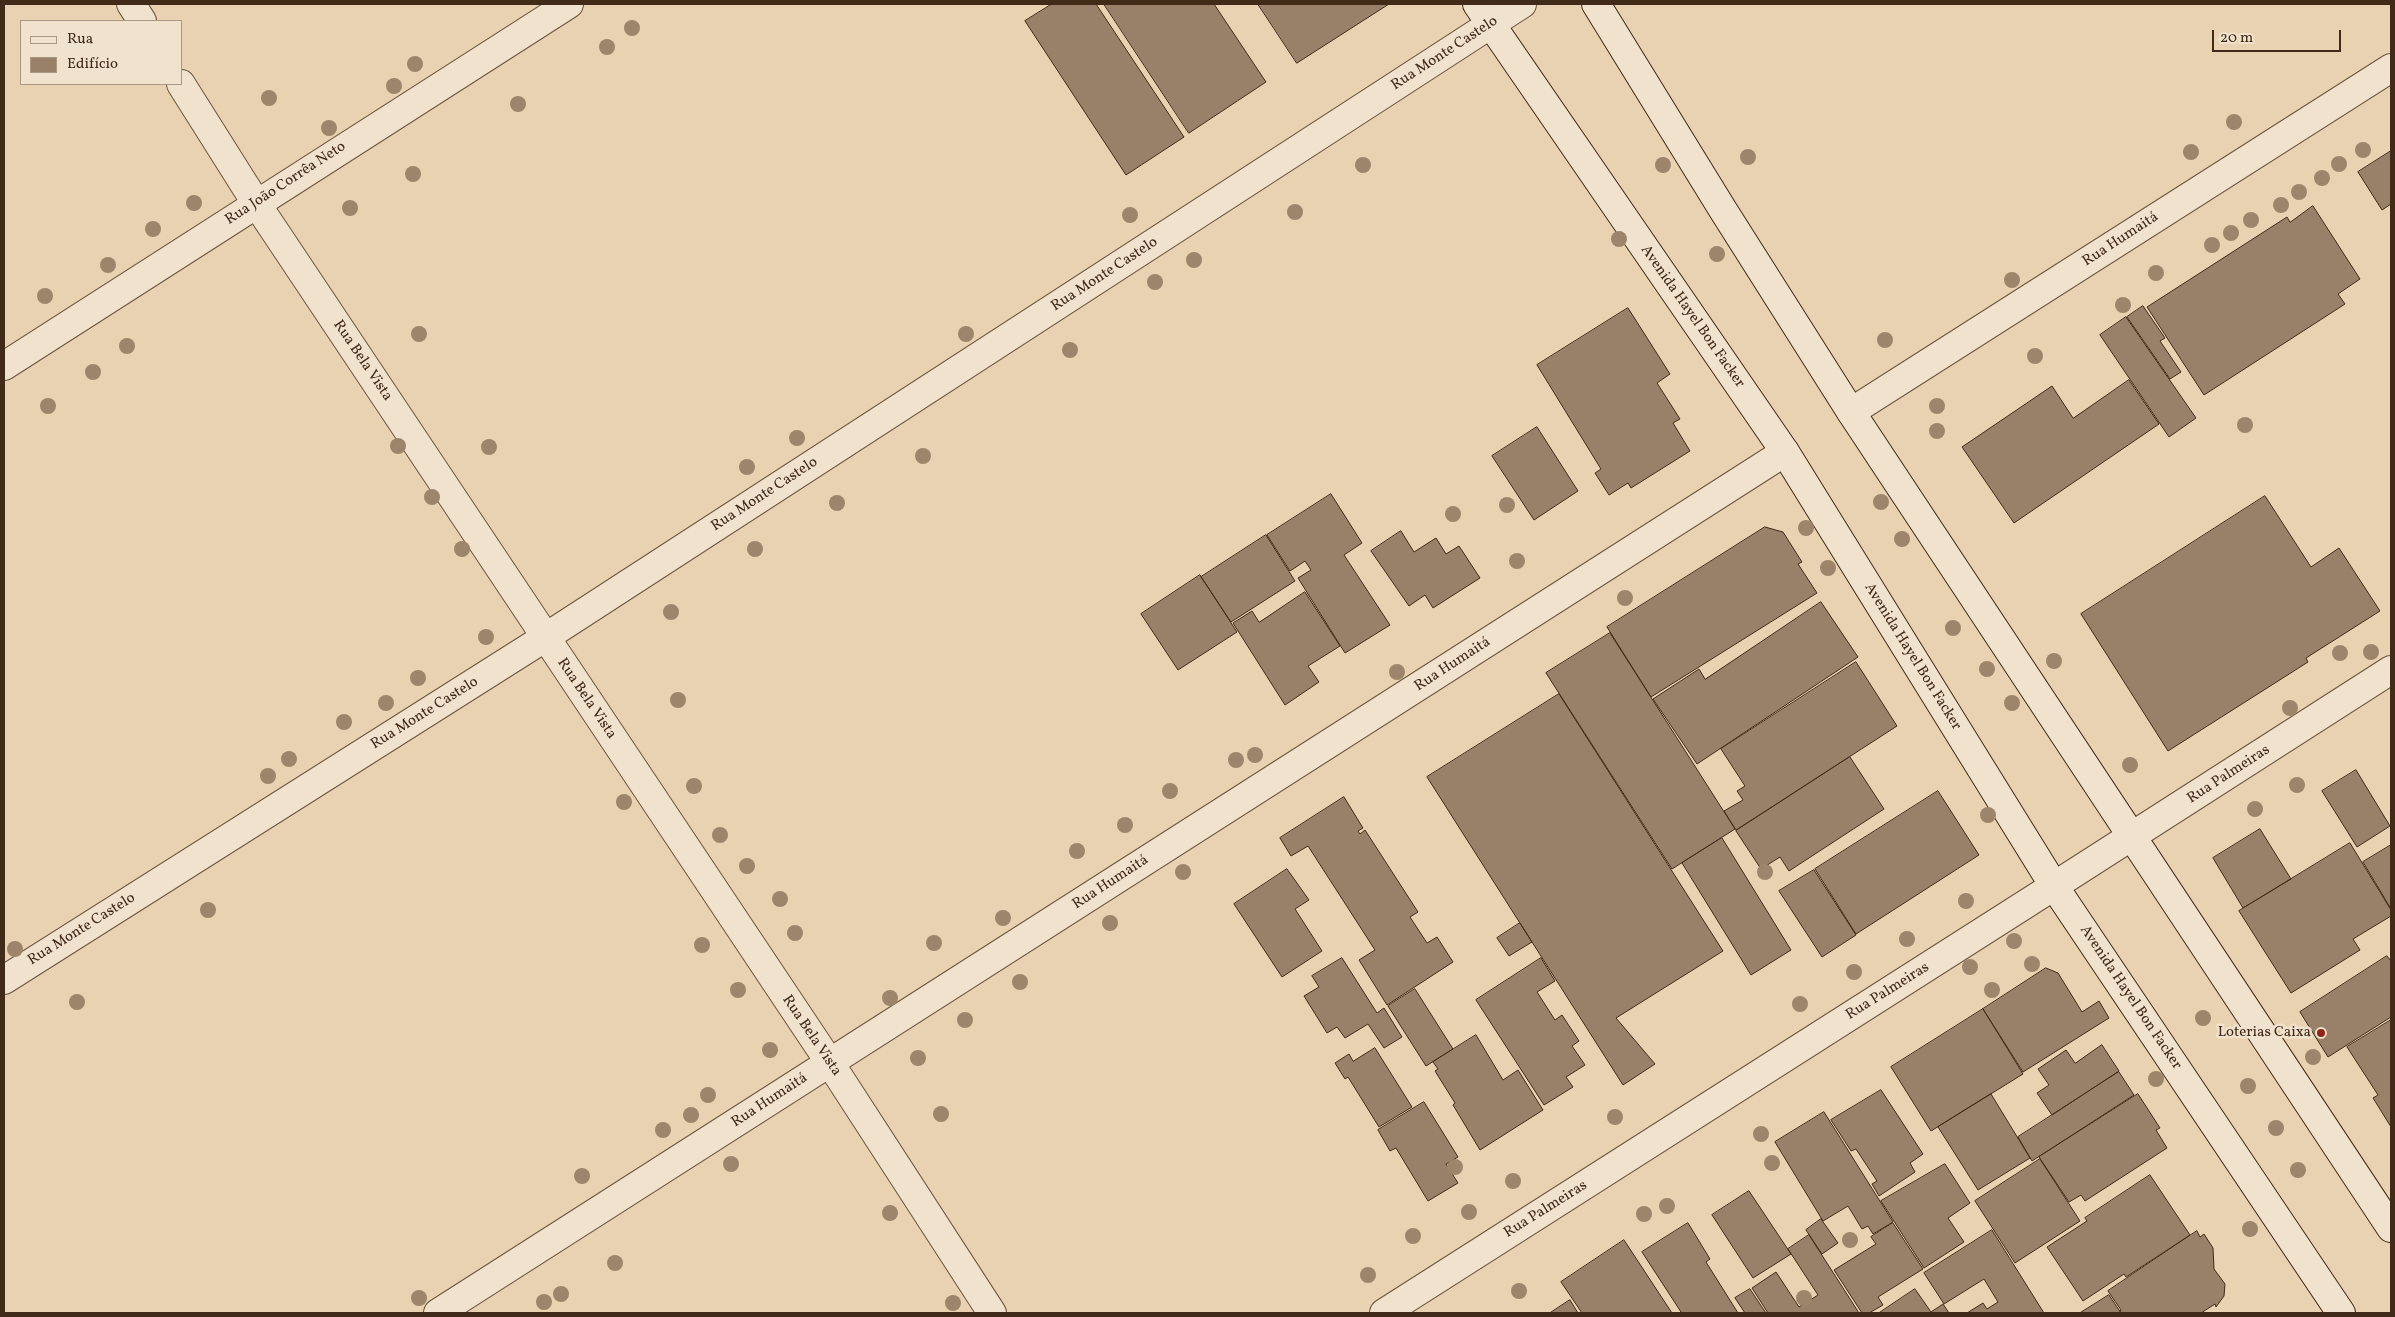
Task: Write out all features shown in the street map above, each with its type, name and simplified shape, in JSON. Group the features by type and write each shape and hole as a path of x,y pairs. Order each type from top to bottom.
{"street":[{"path":"131,4 141,20"},
{"name":"Rua João Corrêa Neto","path":"4,366 569,4"},
{"name":"Rua Monte Castelo","path":"4,980 546,638 1484,14 1522,4"},
{"path":"1596,4 1722,210 1851,412 2391,1228"},
{"name":"Avenida Hayel Bon Facker","path":"1484,14 1785,452 2054,886 2341,1313"},
{"name":"Rua Humaitá","path":"1851,412 2391,68"},
{"name":"Rua Bela Vista","path":"182,85 256,203 830,1063 992,1313"},
{"name":"Rua Humaitá","path":"438,1313 1785,452"},
{"name":"Rua Palmeiras","path":"1384,1313 2391,670"}],"building":[{"path":"1052,4 1096,4 1184,137 1126,175 1025,21"},
{"path":"1104,4 1214,4 1266,82 1189,133"},
{"path":"1258,4 1389,4 1297,63"},
{"path":"2391,151 2391,204 2382,210 2358,172"},
{"path":"2313,206 2360,279 2338,294 2345,304 2204,395 2147,307 2287,217 2290,222"},
{"path":"2143,306 2165,338 2160,341 2181,372 2170,379 2127,317"},
{"path":"1628,308 1670,374 1657,383 1680,419 1673,423 1690,451 1631,488 1628,483 1609,495 1595,473 1601,469 1537,365"},
{"path":"2126,317 2196,418 2169,437 2100,335"},
{"path":"2129,380 2159,424 2014,523 1962,447 2052,386 2073,418"},
{"path":"1537,427 1578,491 1534,520 1492,456"},
{"path":"1331,494 1362,543 1344,555 1390,625 1345,653 1298,578 1311,570 1305,561 1290,571 1267,535"},
{"path":"2265,496 2311,567 2339,548 2380,611 2306,658 2308,662 2168,751 2081,614"},
{"path":"1765,527 1783,532 1802,562 1798,564 1817,593 1651,697 1607,627"},
{"path":"1401,531 1414,552 1436,538 1446,554 1459,546 1480,578 1433,608 1425,595 1409,606 1371,551"},
{"path":"1266,535 1295,581 1231,622 1201,577"},
{"path":"1200,575 1237,632 1178,670 1141,614"},
{"path":"1305,592 1340,646 1308,666 1319,682 1285,705 1233,623 1252,611 1259,622"},
{"path":"1821,602 1858,657 1697,764 1653,699 1699,669 1705,679"},
{"path":"1610,633 1735,829 1672,869 1546,673"},
{"path":"1856,662 1897,726 1736,830 1724,811 1743,800 1737,791 1745,786 1721,749"},
{"path":"1559,694 1723,951 1616,1018 1655,1064 1623,1085 1427,777"},
{"path":"1850,757 1884,809 1789,871 1780,857 1761,869 1736,831"},
{"path":"2356,770 2390,826 2357,847 2322,791"},
{"path":"1938,791 1979,855 1856,934 1815,869"},
{"path":"1344,797 1363,828 1358,831 1360,834 1365,830 1418,912 1410,917 1427,943 1437,937 1453,962 1387,1005 1359,960 1375,950 1308,846 1291,856 1280,838"},
{"path":"2260,829 2291,879 2243,908 2213,858"},
{"path":"1722,838 1791,950 1751,975 1682,863"},
{"path":"2350,843 2391,910 2391,916 2353,939 2360,950 2291,993 2239,911"},
{"path":"2391,845 2391,909 2363,862"},
{"path":"1287,869 1309,900 1295,909 1322,951 1282,977 1234,904"},
{"path":"1814,870 1856,935 1822,957 1779,891"},
{"path":"1520,923 1532,942 1509,956 1497,938"},
{"path":"2387,956 2391,961 2391,1017 2328,1057 2300,1012"},
{"path":"1342,958 1377,1013 1384,1008 1402,1037 1384,1048 1368,1024 1345,1038 1337,1027 1327,1033 1304,996 1319,987 1312,976"},
{"path":"1541,958 1555,981 1537,992 1555,1020 1562,1015 1579,1041 1572,1046 1585,1065 1566,1077 1573,1087 1544,1105 1476,1000"},
{"path":"2046,968 2058,973 2082,1012 2099,1001 2109,1018 2023,1072 1983,1009"},
{"path":"1415,989 1453,1049 1426,1066 1388,1006"},
{"path":"1983,1009 2023,1074 1931,1131 1891,1067"},
{"path":"2391,1020 2391,1127 2373,1098 2378,1095 2347,1047"},
{"path":"1476,1035 1503,1080 1518,1070 1543,1110 1480,1150 1453,1105 1455,1103 1435,1071 1438,1069 1433,1062"},
{"path":"2102,1045 2119,1071 2052,1115 2037,1093 2049,1085 2038,1069 2066,1050 2075,1063"},
{"path":"1375,1048 1412,1107 1379,1127 1348,1077 1345,1079 1335,1063 1349,1054 1353,1061"},
{"path":"2119,1072 2134,1095 2032,1161 2018,1137"},
{"path":"1881,1090 1923,1154 1910,1163 1915,1172 1879,1196 1872,1184 1877,1181 1856,1149 1851,1151 1831,1120"},
{"path":"1991,1094 2030,1158 1978,1190 1938,1127"},
{"path":"2138,1094 2160,1128 2156,1130 2167,1148 2085,1201 2081,1195 2069,1202 2039,1157"},
{"path":"1424,1102 1458,1157 1446,1164 1458,1183 1428,1201 1396,1148 1390,1151 1378,1130"},
{"path":"1824,1112 1893,1222 1873,1234 1868,1226 1862,1229 1848,1206 1823,1221 1775,1142"},
{"path":"2040,1159 2080,1221 2015,1263 1975,1201"},
{"path":"1945,1164 1970,1203 1948,1218 1964,1242 1924,1268 1881,1201"},
{"path":"2150,1175 2190,1235 2126,1277 2124,1274 2083,1301 2047,1247 2087,1221 2085,1218"},
{"path":"1749,1191 1791,1254 1753,1278 1712,1215"},
{"path":"1821,1219 1838,1243 1822,1254 1806,1230"},
{"path":"1688,1223 1710,1259 1706,1262 1738,1313 1679,1313 1681,1312 1642,1252"},
{"path":"1893,1223 1923,1269 1878,1297 1883,1305 1869,1313 1862,1313 1834,1270 1876,1244 1871,1237"},
{"path":"1992,1230 2044,1313 1967,1313 1983,1303 1987,1309 1998,1302 1984,1279 1944,1304 1924,1273"},
{"path":"2197,1231 2200,1237 2204,1234 2213,1248 2214,1269 2225,1284 2224,1296 2216,1307 2215,1304 2201,1313 2119,1313 2121,1310 2108,1291"},
{"path":"1809,1235 1859,1313 1768,1313 1752,1288 1776,1272 1799,1307 1818,1295 1788,1249"},
{"path":"1624,1240 1672,1313 1582,1313 1561,1282"},
{"path":"1750,1289 1766,1313 1745,1313 1735,1298"},
{"path":"1915,1289 1931,1312 1943,1304 1949,1313 1879,1313"},
{"path":"2109,1295 2121,1313 2080,1313"},
{"path":"1570,1300 1578,1313 1550,1313"}],"place":[{"name":"Loterias Caixa","path":"2321,1033"}]}
